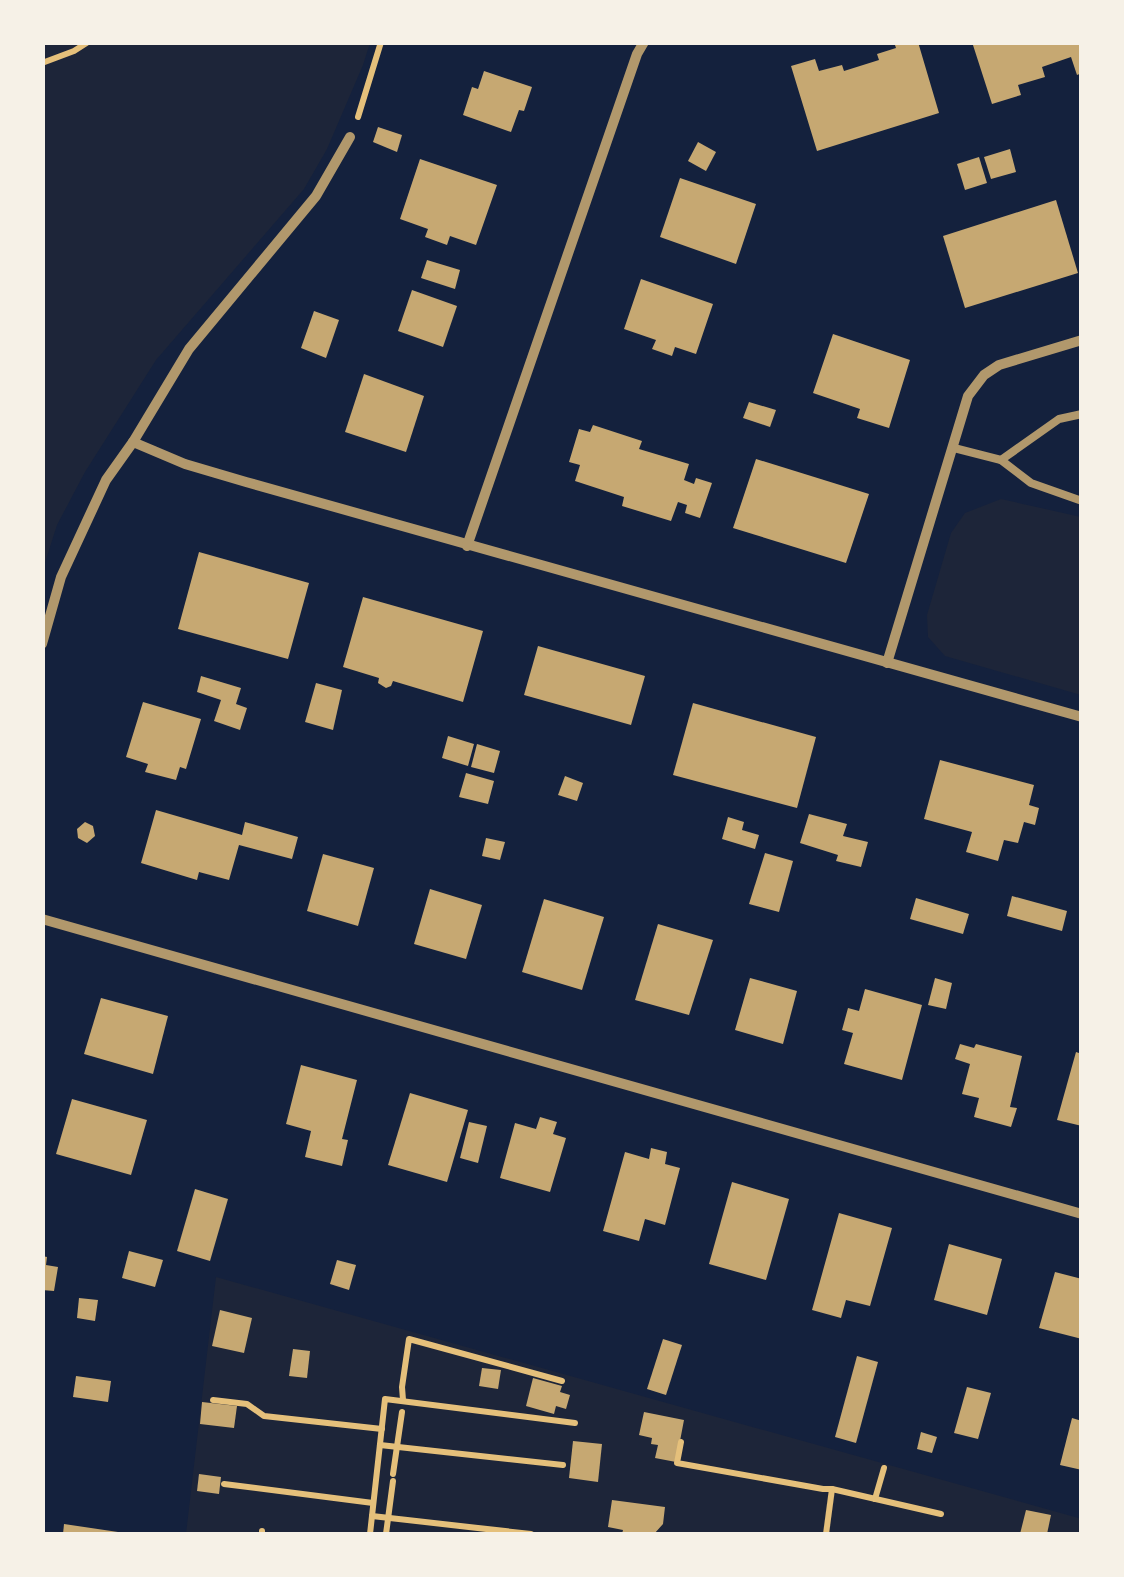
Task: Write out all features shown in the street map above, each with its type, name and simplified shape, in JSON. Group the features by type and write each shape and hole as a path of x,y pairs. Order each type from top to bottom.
{"street":[{"path":"467,546 636,54 644,42"},
{"path":"42,644 61,577 106,480 189,349 316,196 350,136"},
{"path":"887,663 968,396 984,375 999,365 1082,340"},
{"path":"133,442 185,464 467,546 1082,716"},
{"path":"42,919 1082,1214"}],"lane":[{"path":"1000,460 1059,419 1082,414"},
{"path":"954,448 1000,460 1031,483 1082,502"}],"path":[{"path":"42,63 88,42"},
{"path":"350,136 381,42"},
{"path":"402,1400 409,1338 562,1381"},
{"path":"370,1534 386,1399 575,1423"},
{"path":"212,1400 246,1404 264,1416 382,1429"},
{"path":"386,1534 402,1412"},
{"path":"682,1442 677,1463 832,1489 941,1514"},
{"path":"380,1445 563,1465"},
{"path":"876,1499 884,1468"},
{"path":"224,1484 373,1504"},
{"path":"826,1534 832,1489"},
{"path":"372,1516 532,1534"}],"shaded area":[{"path":"42,43 370,43 327,149 304,189 156,360 85,472 57,525 43,569"},
{"path":"1001,499 1081,517 1081,695 945,656 928,637 927,615 951,533 965,513"},
{"path":"216,1277 1082,1519 1081,1534 186,1534"}],"building":[{"path":"894,42 918,42 939,113 817,151 791,66 815,59 819,71 842,65 844,71 879,60 877,54 896,48"},
{"path":"972,42 1082,42 1082,73 1077,75 1071,57 1042,67 1045,77 1018,85 1021,95 992,104"},
{"path":"484,71 532,87 511,132 463,115 472,87 478,89"},
{"path":"378,127 402,135 397,152 373,142"},
{"path":"698,142 716,152 706,171 688,161"},
{"path":"1010,149 1016,172 991,179 984,157"},
{"path":"979,157 987,183 965,190 957,164"},
{"path":"420,159 497,185 476,245 450,236 447,245 425,237 428,229 400,219"},
{"path":"680,178 756,204 736,264 660,237"},
{"path":"1056,200 1078,273 965,308 943,236"},
{"path":"427,260 460,270 455,289 421,278"},
{"path":"641,279 713,304 696,354 675,347 672,356 652,349 656,340 624,329"},
{"path":"412,290 457,306 443,347 398,331"},
{"path":"314,311 339,320 326,358 301,348"},
{"path":"833,334 910,360 889,428 857,418 860,409 813,393"},
{"path":"364,374 424,396 406,452 345,432"},
{"path":"749,402 776,410 770,427 743,418"},
{"path":"593,425 642,441 639,449 689,464 684,480 694,484 696,478 712,483 700,518 685,513 687,505 678,502 671,521 622,506 624,497 575,481 580,465 569,462 579,429 590,432"},
{"path":"756,459 869,494 846,563 733,528"},
{"path":"199,552 309,583 288,659 178,629"},
{"path":"363,597 483,631 463,702 393,681 386,688 378,683 379,678 343,667"},
{"path":"538,646 645,676 631,725 524,695"},
{"path":"201,676 241,688 236,704 247,708 240,730 214,721 221,700 197,692"},
{"path":"316,683 342,690 333,730 305,722"},
{"path":"143,702 201,719 186,769 180,767 176,780 145,772 148,764 126,757"},
{"path":"693,703 816,737 797,808 673,775"},
{"path":"448,736 474,744 468,766 442,758"},
{"path":"477,744 500,751 494,773 471,767"},
{"path":"940,760 1034,785 1029,805 1039,808 1035,825 1024,822 1018,843 1004,840 998,861 966,852 972,832 924,819"},
{"path":"466,773 494,781 488,804 459,797"},
{"path":"565,776 583,783 577,801 558,795"},
{"path":"156,810 242,835 245,822 298,837 292,859 239,845 229,880 199,872 197,880 141,863"},
{"path":"809,814 847,824 843,836 868,842 861,867 836,861 838,855 800,843"},
{"path":"728,817 744,822 742,830 759,835 755,849 722,839"},
{"path":"85,822 93,826 95,836 87,843 78,838 77,829"},
{"path":"486,838 505,842 500,860 482,856"},
{"path":"765,853 793,861 779,912 749,904"},
{"path":"323,854 374,868 358,926 307,911"},
{"path":"430,889 482,905 466,959 414,944"},
{"path":"1012,896 1067,911 1062,931 1007,916"},
{"path":"916,898 969,914 963,934 910,919"},
{"path":"544,899 604,917 582,990 522,972"},
{"path":"658,924 713,940 689,1015 635,1000"},
{"path":"750,978 797,991 783,1044 735,1030"},
{"path":"935,978 952,983 946,1009 928,1005"},
{"path":"865,989 922,1005 902,1080 844,1064 853,1033 842,1030 848,1008 859,1011"},
{"path":"101,998 168,1016 153,1074 84,1054"},
{"path":"960,1044 974,1048 976,1044 1022,1056 1010,1107 1017,1108 1011,1127 974,1117 979,1098 962,1094 970,1064 955,1059"},
{"path":"1076,1052 1082,1054 1082,1126 1057,1120"},
{"path":"301,1065 357,1080 342,1139 348,1140 342,1166 305,1157 311,1131 286,1124"},
{"path":"410,1093 468,1110 447,1182 388,1165"},
{"path":"72,1099 147,1120 131,1175 56,1154"},
{"path":"540,1117 557,1122 553,1134 566,1138 550,1192 500,1178 515,1123 536,1129"},
{"path":"469,1122 487,1126 478,1163 460,1158"},
{"path":"651,1148 667,1152 665,1164 680,1168 665,1225 645,1219 639,1241 603,1231 625,1152 649,1159"},
{"path":"732,1182 789,1199 766,1280 709,1264"},
{"path":"195,1189 228,1199 210,1261 177,1251"},
{"path":"839,1213 892,1228 870,1306 846,1300 841,1318 812,1310"},
{"path":"949,1244 1002,1259 987,1315 934,1300"},
{"path":"129,1251 163,1260 155,1287 122,1278"},
{"path":"42,1256 47,1257 46,1265 58,1267 54,1291 42,1290"},
{"path":"337,1260 356,1265 349,1290 330,1284"},
{"path":"1055,1272 1082,1279 1082,1339 1039,1328"},
{"path":"79,1298 98,1300 95,1321 77,1318"},
{"path":"220,1310 252,1318 244,1353 212,1346"},
{"path":"663,1339 682,1345 666,1395 647,1389"},
{"path":"293,1349 310,1351 307,1378 289,1376"},
{"path":"857,1356 878,1362 856,1443 835,1437"},
{"path":"482,1368 501,1370 498,1389 479,1386"},
{"path":"76,1376 111,1381 108,1402 73,1397"},
{"path":"533,1378 562,1386 560,1392 570,1395 566,1409 556,1406 554,1414 526,1406"},
{"path":"967,1387 991,1393 978,1439 954,1433"},
{"path":"202,1402 237,1406 234,1428 200,1424"},
{"path":"644,1412 684,1420 676,1462 655,1458 658,1445 651,1444 652,1438 639,1435"},
{"path":"1072,1418 1082,1421 1082,1470 1060,1465"},
{"path":"921,1432 937,1437 932,1453 917,1449"},
{"path":"573,1441 602,1444 598,1482 569,1478"},
{"path":"199,1474 221,1477 219,1494 197,1491"},
{"path":"612,1500 665,1507 663,1524 654,1534 622,1534 623,1530 608,1527"},
{"path":"1026,1510 1051,1515 1047,1534 1020,1534"},
{"path":"64,1524 118,1532 63,1534"}]}
